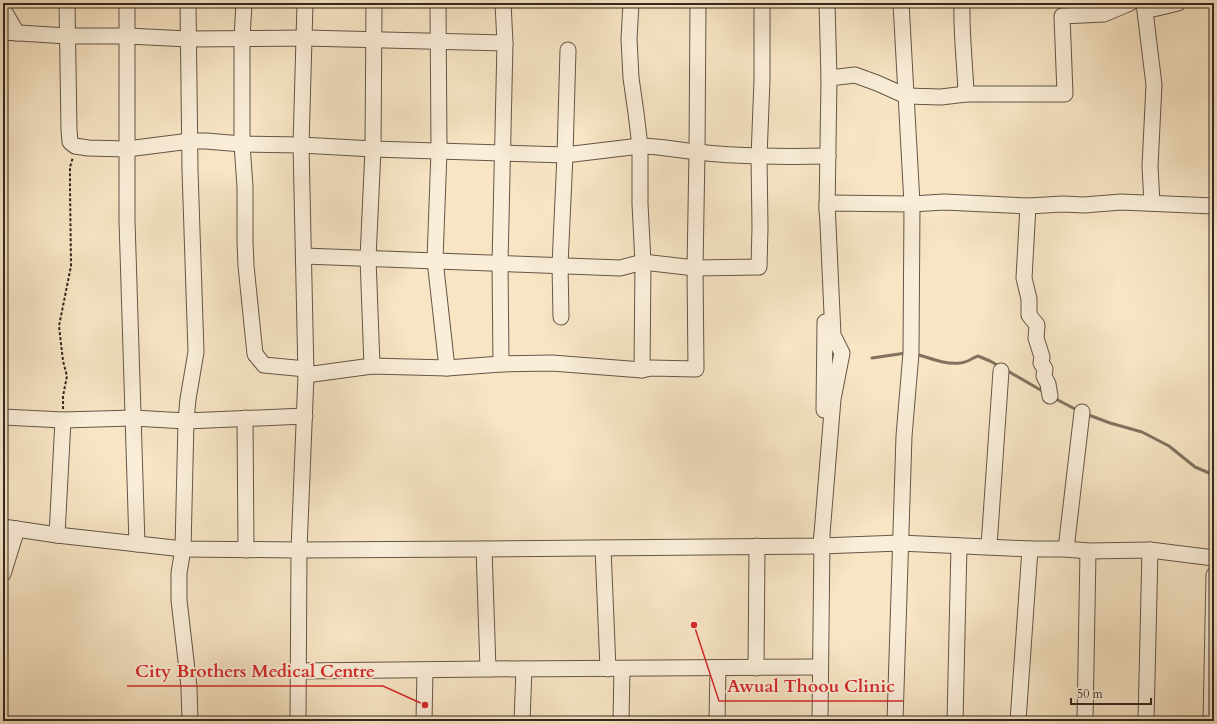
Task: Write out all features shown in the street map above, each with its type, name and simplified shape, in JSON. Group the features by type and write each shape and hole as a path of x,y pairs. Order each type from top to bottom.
{"street":[{"path":"67,3 69,130 70,142 75,146 88,148 127,149 206,141 242,144 565,155 651,146 697,152 759,157 828,156"},
{"path":"127,3 127,220 137,544"},
{"path":"188,3 196,352 186,421 183,549 179,573 179,600 189,687 190,721"},
{"path":"244,3 242,38 242,144 245,187 246,266 255,354 264,365 306,372 372,366 446,368 502,364 552,363 642,370 651,368 696,369 695,268 698,3"},
{"path":"298,721 299,550 306,372 301,145 305,3"},
{"path":"372,366 368,258 373,149 374,3"},
{"path":"438,3 439,151 435,260 446,368"},
{"path":"502,364 500,263 505,43 503,3"},
{"path":"630,3 629,39 631,78 640,146 640,204 643,262 642,370"},
{"path":"304,256 620,268 643,262 695,268 759,267 759,157 762,80 762,3"},
{"path":"820,721 829,78 827,3"},
{"path":"895,721 904,436 911,353 912,204 901,3"},
{"path":"962,3 961,28 966,94"},
{"path":"829,78 854,74 906,96 940,97 966,94 1065,94 1062,16 1130,3"},
{"path":"1144,3 1147,7 1153,8 1178,3"},
{"path":"1144,3 1154,85 1150,166 1152,203"},
{"path":"3,9 10,32 67,36 128,36 188,39 305,38 438,40 505,43"},
{"path":"561,317 560,265 568,50"},
{"path":"827,203 912,204 944,202 1028,206 1063,204 1084,205 1121,202 1214,206"},
{"path":"1028,206 1024,278 1029,299 1029,315 1037,325 1036,338 1042,357 1041,363 1045,369 1044,376 1048,384 1050,396"},
{"path":"988,546 1001,371"},
{"path":"1066,549 1082,412"},
{"path":"3,417 63,420 133,418 186,421 305,416"},
{"path":"245,418 246,550"},
{"path":"57,535 63,420"},
{"path":"3,574 10,528 57,535 183,549 299,550 604,548 822,546 900,543 1088,551 1150,550 1214,558"},
{"path":"756,668 757,546"},
{"path":"955,721 960,546"},
{"path":"604,548 621,721"},
{"path":"484,549 488,668"},
{"path":"1018,721 1030,549"},
{"path":"1146,721 1150,550"},
{"path":"1085,721 1088,551"},
{"path":"1211,721 1214,575"},
{"path":"298,671 488,668 615,669 820,667"},
{"path":"717,721 718,668"},
{"path":"522,721 524,669"},
{"path":"424,721 425,670"}],"path":[{"path":"63,420 63,396 66,376 60,326 71,266 70,168 75,146"}],"waterway":[{"path":"872,358 906,353"},
{"path":"916,354 949,363 963,363 978,356 999,366"},
{"path":"1006,370 1044,392"},
{"path":"1054,398 1077,410"},
{"path":"1086,414 1110,423 1142,432 1169,446 1195,467 1214,475"}],"place":[{"name":"Awual Thoou Clinic","path":"694,625"},
{"name":"City Brothers Medical Centre","path":"425,705"}]}
